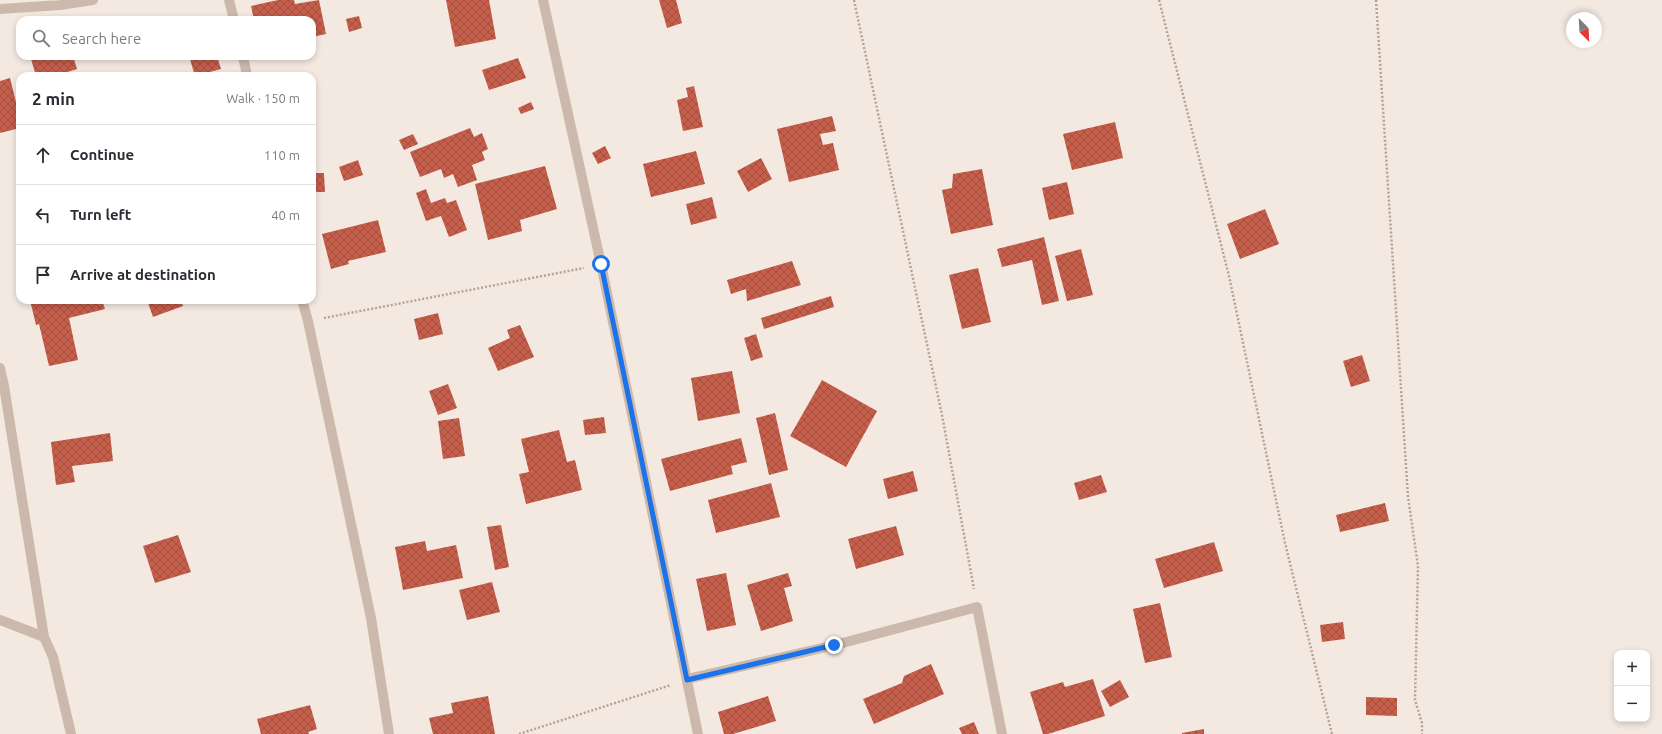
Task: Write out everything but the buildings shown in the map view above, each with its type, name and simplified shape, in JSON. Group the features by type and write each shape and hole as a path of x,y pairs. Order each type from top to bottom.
{"street":[{"path":"0,9 60,5 93,0"},
{"path":"229,0 233,16"},
{"path":"543,0 601,264 698,734"},
{"path":"243,60 247,72"},
{"path":"303,304 371,618 389,734"},
{"path":"0,368 6,394 44,637 53,656 71,734"},
{"path":"687,680 834,645 977,607 1002,734"},
{"path":"0,620 44,637"}],"path":[{"path":"854,0 942,415 977,607"},
{"path":"1159,0 1229,276 1285,542 1332,734"},
{"path":"1376,0 1408,496 1418,566 1415,700 1422,723 1422,734"},
{"path":"308,321 601,264"},
{"path":"519,734 687,680"}],"route":[{"path":"601,264 687,680 834,645"}]}
